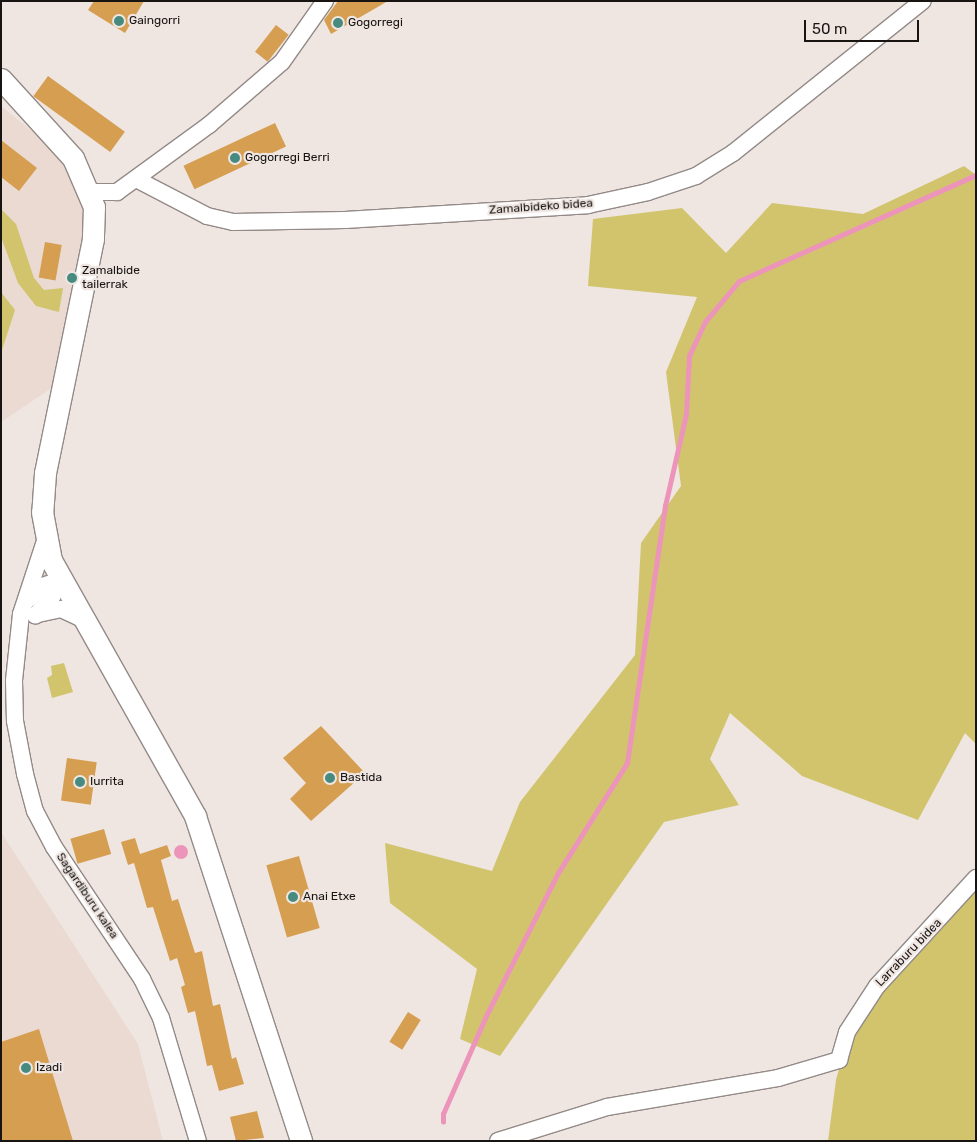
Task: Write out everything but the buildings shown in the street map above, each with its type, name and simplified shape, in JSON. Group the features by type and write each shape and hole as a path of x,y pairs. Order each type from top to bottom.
{"street":[{"path":"91,192 117,192 209,125 282,62 325,1"},
{"name":"Zamalbideko bidea","path":"136,179 207,216 233,222 345,220 588,205 648,192 696,176 733,153 923,1"},
{"path":"1,79 73,158 91,192 93,238 45,473 45,539 60,580 196,816 302,1141"},
{"name":"Sagardiburu kalea","path":"45,539 29,611 18,642 15,721 35,811 142,978 162,1018 198,1141"},
{"name":"Sagardiburu kalea","path":"29,611 52,598 60,580"},
{"path":"29,611 54,609 82,619"},
{"name":"Larraburu bidea","path":"498,1141 607,1107 778,1078 839,1060 847,1032 877,986 976,878"}],"shaded area":[{"path":"1,106 65,158 87,217 59,383 1,422"},
{"path":"964,166 976,175 976,744 965,733 918,820 802,776 730,713 710,759 739,805 664,822 500,1056 460,1039 477,969 390,903 385,843 492,871 520,802 635,655 641,543 681,486 666,372 697,297 588,286 593,219 682,208 726,253 772,203 863,214"},
{"path":"1,209 16,224 34,278 44,290 63,288 59,312 36,306 18,283 1,237"},
{"path":"1,292 15,310 1,353"},
{"path":"64,663 73,692 52,698 47,678 52,675 51,666"},
{"path":"1,832 138,1044 163,1141 1,1141"},
{"path":"178,845 184,845 188,852 184,859 178,859 174,855 174,849"},
{"path":"976,872 976,1141 828,1141 836,1080 855,1011"}],"waterway":[{"path":"443,1122 443,1114 487,1014 558,873 627,763 665,506 686,414 689,356 705,322 739,281 976,175"}],"place":[{"name":"Gaingorri","path":"119,21"},
{"name":"Gogorregi","path":"338,23"},
{"name":"Gogorregi Berri","path":"235,158"},
{"name":"Zamalbide tailerrak","path":"72,278"},
{"name":"Bastida","path":"330,778"},
{"name":"Iurrita","path":"80,782"},
{"name":"Anai Etxe","path":"293,897"},
{"name":"Izadi","path":"26,1068"}]}
